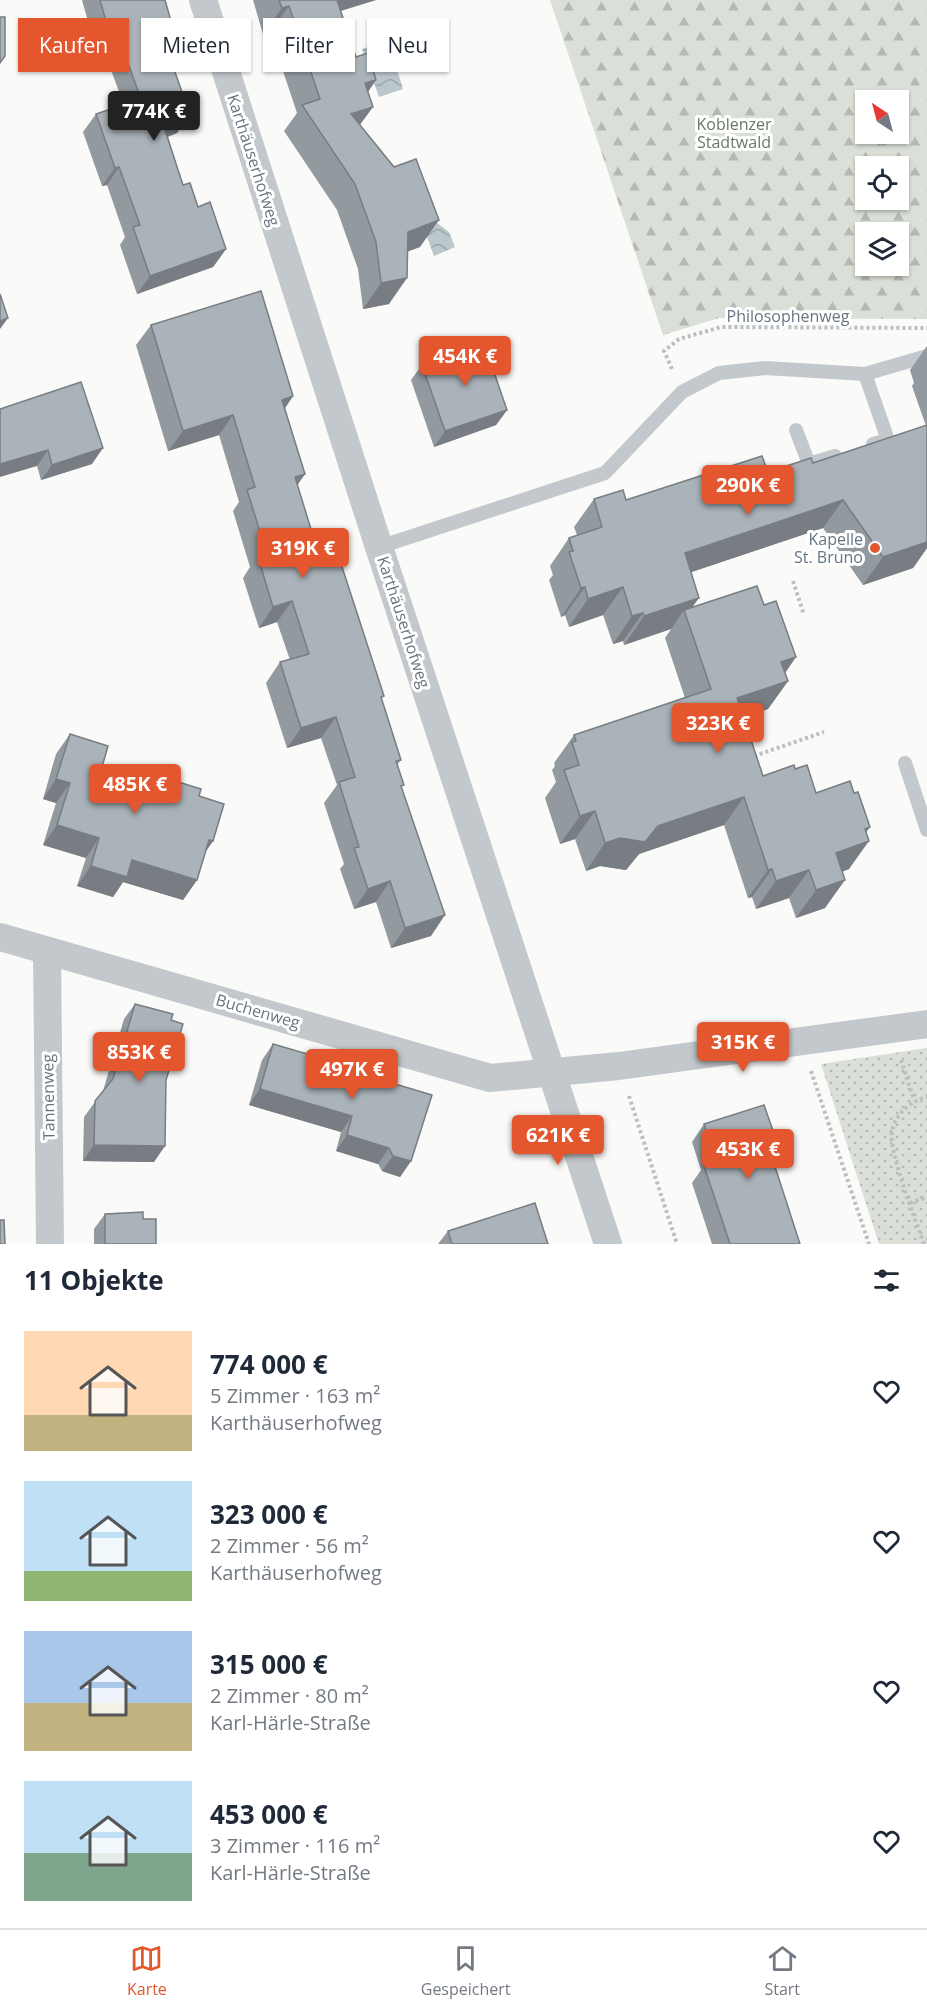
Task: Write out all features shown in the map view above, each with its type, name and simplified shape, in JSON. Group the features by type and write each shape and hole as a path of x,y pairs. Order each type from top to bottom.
{"street":[{"name":"Karthäuserhofweg","path":"203,0 379,547 608,1244"},
{"name":"Buchenweg","path":"0,937 490,1078 619,1066 927,1024"},
{"name":"Tannenweg","path":"46,951 50,1244"}],"lane":[{"path":"379,547 605,473 682,392 719,373 765,368 865,374 927,356"},
{"path":"796,430 809,464 888,440 865,374"},
{"path":"905,763 927,830"}],"path":[{"name":"Philosophenweg","path":"682,392 664,351 680,339 721,327 927,328"},
{"path":"793,581 804,615"},
{"path":"751,757 824,732"},
{"path":"891,1028 914,1100"},
{"path":"801,1041 869,1244"},
{"path":"619,1066 677,1244"},
{"path":"924,1244 893,1152 892,1131 902,1111 914,1100 927,1097"},
{"path":"910,1203 927,1197"}],"green space":[{"name":"Koblenzer Stadtwald","path":"550,0 927,0 927,319 719,318 663,335"},
{"path":"927,1048 927,1244 879,1244 821,1064"}],"water":[{"path":"367,47 367,63 362,49"},
{"path":"370,72 398,72 403,89 379,97"},
{"path":"416,207 449,232 455,247 434,256"}],"building":[{"path":"100,0 165,0 170,18 141,18 141,72 175,72 190,115 163,124 183,185 190,183 198,207 210,202 226,249 150,276 133,227 140,225 119,167 115,168 96,114 141,99 129,66 129,18 105,18"},
{"path":"279,0 337,0 343,18 293,18 289,6 282,8"},
{"path":"0,17 5,17 5,56 0,63"},
{"path":"367,53 367,72 374,72 376,80 365,83 373,107 351,114 394,167 416,159 439,220 408,232 407,278 381,283 376,242 355,184 302,105 320,99 311,72 355,72 355,54 356,57"},
{"path":"261,291 293,396 282,400 305,474 295,477 314,539 331,533 384,696 381,697 401,760 396,761 404,785 401,786 445,915 405,928 390,881 368,889 354,848 359,847 339,782 355,777 336,717 301,728 280,662 309,654 292,601 273,607 258,557 267,554 247,490 255,487 233,415 183,431 151,325"},
{"path":"0,294 8,318 0,321"},
{"path":"484,343 507,410 445,431 422,365"},
{"path":"81,382 103,448 52,465 48,450 0,464 0,409"},
{"path":"927,425 927,542 883,557 843,500 685,553 699,598 644,616 643,613 632,616 623,587 588,599 585,587 581,588 569,552 573,551 569,538 602,527 594,499 623,490 626,500 762,456 768,472 811,458 813,463"},
{"path":"757,586 764,605 776,601 796,657 781,662 788,681 737,698 763,776 794,765 795,769 807,765 816,793 850,781 854,793 858,792 870,827 865,829 869,841 836,853 845,880 816,890 809,870 776,881 772,869 768,870 744,797 658,826 645,842 620,838 605,843 595,811 580,816 564,770 579,765 572,742 576,741 574,735 711,689 684,610"},
{"path":"70,734 108,746 102,767 169,789 172,780 201,789 199,796 224,804 213,841 209,840 197,880 132,860 127,877 91,866 99,838 57,825 70,783 56,779"},
{"path":"135,1004 173,1014 171,1020 183,1024 166,1080 165,1146 94,1145 95,1101 113,1079"},
{"path":"273,1044 311,1055 310,1062 364,1079 365,1075 432,1095 411,1161 393,1156 389,1148 347,1135 352,1116 260,1089"},
{"path":"764,1105 777,1142 768,1145 800,1244 730,1244 704,1166 716,1162 704,1124"},
{"path":"535,1203 548,1244 452,1244 448,1231"},
{"path":"143,1212 143,1219 156,1219 156,1244 105,1244 105,1214"},
{"path":"0,1220 4,1220 5,1244 0,1244"}],"place":[{"name":"Kapelle St. Bruno","path":"875,548"}]}
